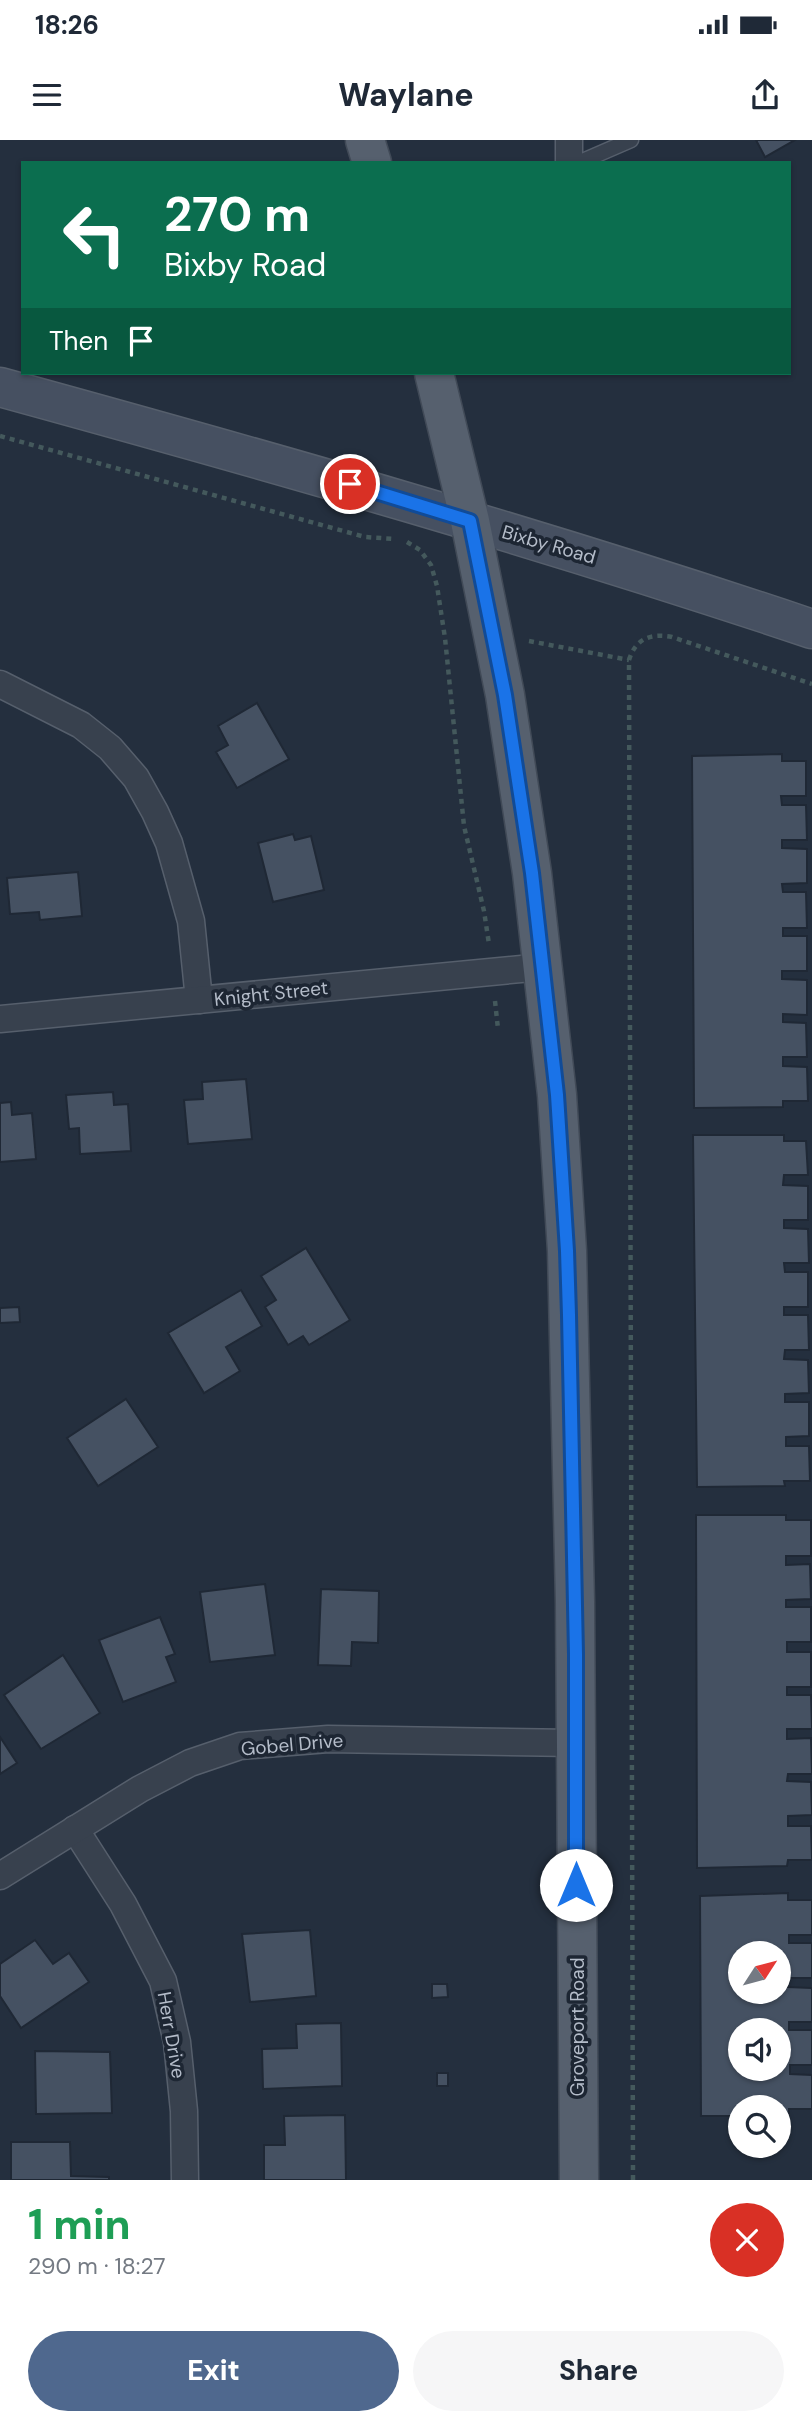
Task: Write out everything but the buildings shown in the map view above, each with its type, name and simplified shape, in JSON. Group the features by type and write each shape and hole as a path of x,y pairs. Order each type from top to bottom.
{"main road":[{"path":"365,140 371,161"},
{"name":"Groveport Road","path":"434,375 470,521 505,695 532,873 557,1095 567,1251 575,1602 579,2180"}],"street":[{"path":"569,140 569,161"},
{"name":"Bixby Road","path":"0,387 326,477 607,561 812,629"},
{"path":"0,684 80,725 110,748 136,778 169,843 191,921 199,1000"},
{"name":"Knight Street","path":"0,1019 542,967"},
{"name":"Gobel Drive","path":"0,1876 140,1789 190,1763 240,1746 328,1739 575,1743"},
{"name":"Herr Drive","path":"75,1829 123,1904 163,1981 177,2042 184,2111 185,2180"}],"lane":[{"path":"583,161 631,140"}],"path":[{"path":"0,436 365,537 404,540 419,550 431,565 437,586 445,638 464,825 484,911 498,1029"},
{"path":"445,638 465,635 533,641 629,660"},
{"path":"633,2180 629,660 639,641 658,635 672,637 812,684"}],"route":[{"path":"350,484 470,521 505,695 532,873 557,1095 566,1230 575,1602 576,1885"}]}
